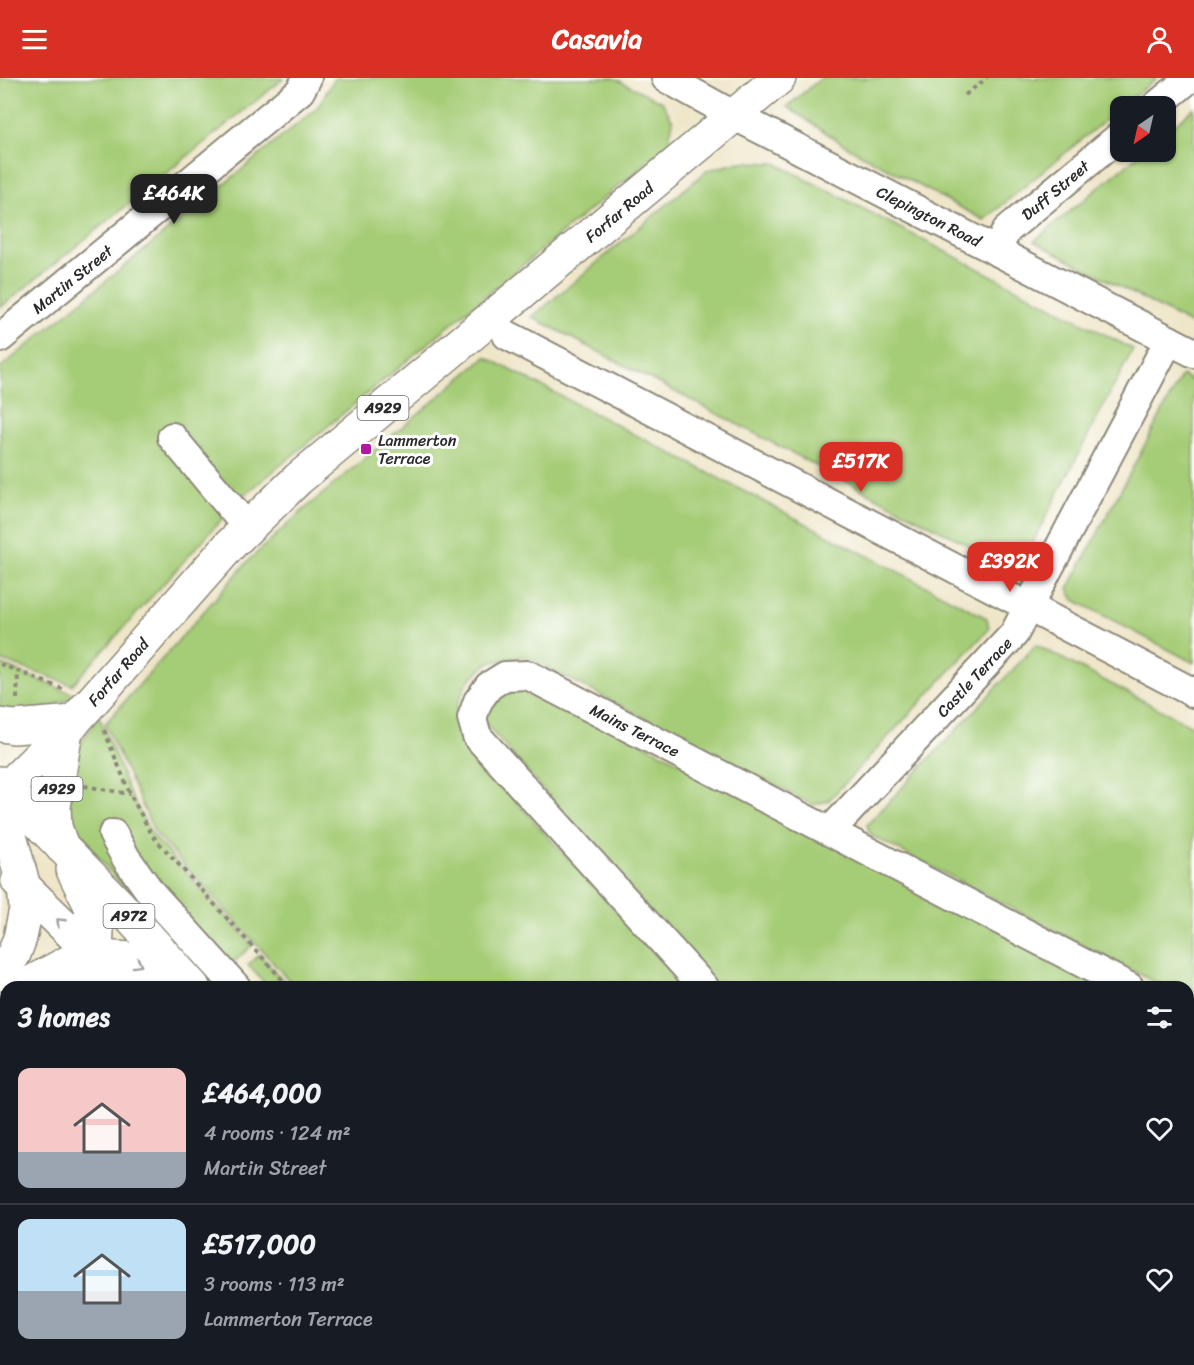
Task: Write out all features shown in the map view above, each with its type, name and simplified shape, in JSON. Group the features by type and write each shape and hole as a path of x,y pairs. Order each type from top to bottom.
{"main road":[{"name":"A929","path":"735,116 779,78"},
{"name":"Forfar Road","path":"2,788 76,719 238,536 298,479 735,116"},
{"path":"8,714 14,727 76,719"},
{"name":"A929","path":"62,847 55,826 54,807 58,782 76,719"},
{"path":"2,788 2,807 12,887 96,957 118,981"},
{"name":"A972","path":"2,788 119,905 188,981"},
{"path":"62,847 90,904 97,930 96,957 91,975 85,981"},
{"path":"0,862 26,909 14,954 0,974"},
{"path":"34,981 69,962 96,957 132,959 167,981"}],"street":[{"name":"Martin Street","path":"0,338 300,91 307,78"},
{"name":"Clepington Road","path":"666,78 1182,347"},
{"path":"1168,96 1190,78"},
{"name":"Duff Street","path":"996,250 1007,230 1110,144"},
{"path":"507,336 1194,693"},
{"name":"Castle Terrace","path":"830,831 1014,634 1182,347"},
{"path":"172,437 238,536"},
{"name":"Mains Terrace","path":"699,981 477,736 472,718 478,701 489,686 505,676 528,675 1118,981"},
{"path":"113,834 126,858 151,893 231,981"}],"path":[{"path":"965,95 987,78"},
{"path":"0,664 76,695 76,719 99,716 130,794 152,835 284,981"},
{"path":"8,714 18,671"},
{"path":"58,782 130,794"}],"green space":[{"path":"0,78 284,78 0,308"},
{"path":"335,78 614,78 662,102 673,121 668,145 241,498 72,685 0,660 0,368 317,108"},
{"path":"821,78 1157,78 1134,96 1110,96 1110,116 984,220 851,149 787,107"},
{"path":"1194,108 1194,326 1034,241 1130,162 1176,162 1176,123"},
{"path":"741,162 775,163 1133,349 1018,571 532,317 708,170"},
{"path":"486,357 987,618 989,629 828,801 813,805 525,656 488,663 467,682 456,708 462,742 680,981 290,981 155,833 105,724 249,560 300,513"},
{"path":"1182,375 1194,382 1194,663 1074,600 1068,589"},
{"path":"1036,645 1194,727 1194,981 1152,981 870,835 867,825"},
{"path":"0,664 76,695 51,707 16,713 0,709"},
{"path":"525,682 1101,981 710,981 483,721 491,702 506,688"},
{"path":"99,716 130,794 152,835 252,945 228,968 223,981 207,981 93,852 71,817 68,784 78,747"},
{"path":"259,954 284,981 263,981 248,965"}],"place":[{"name":"Lammerton Terrace","path":"366,449"}]}
